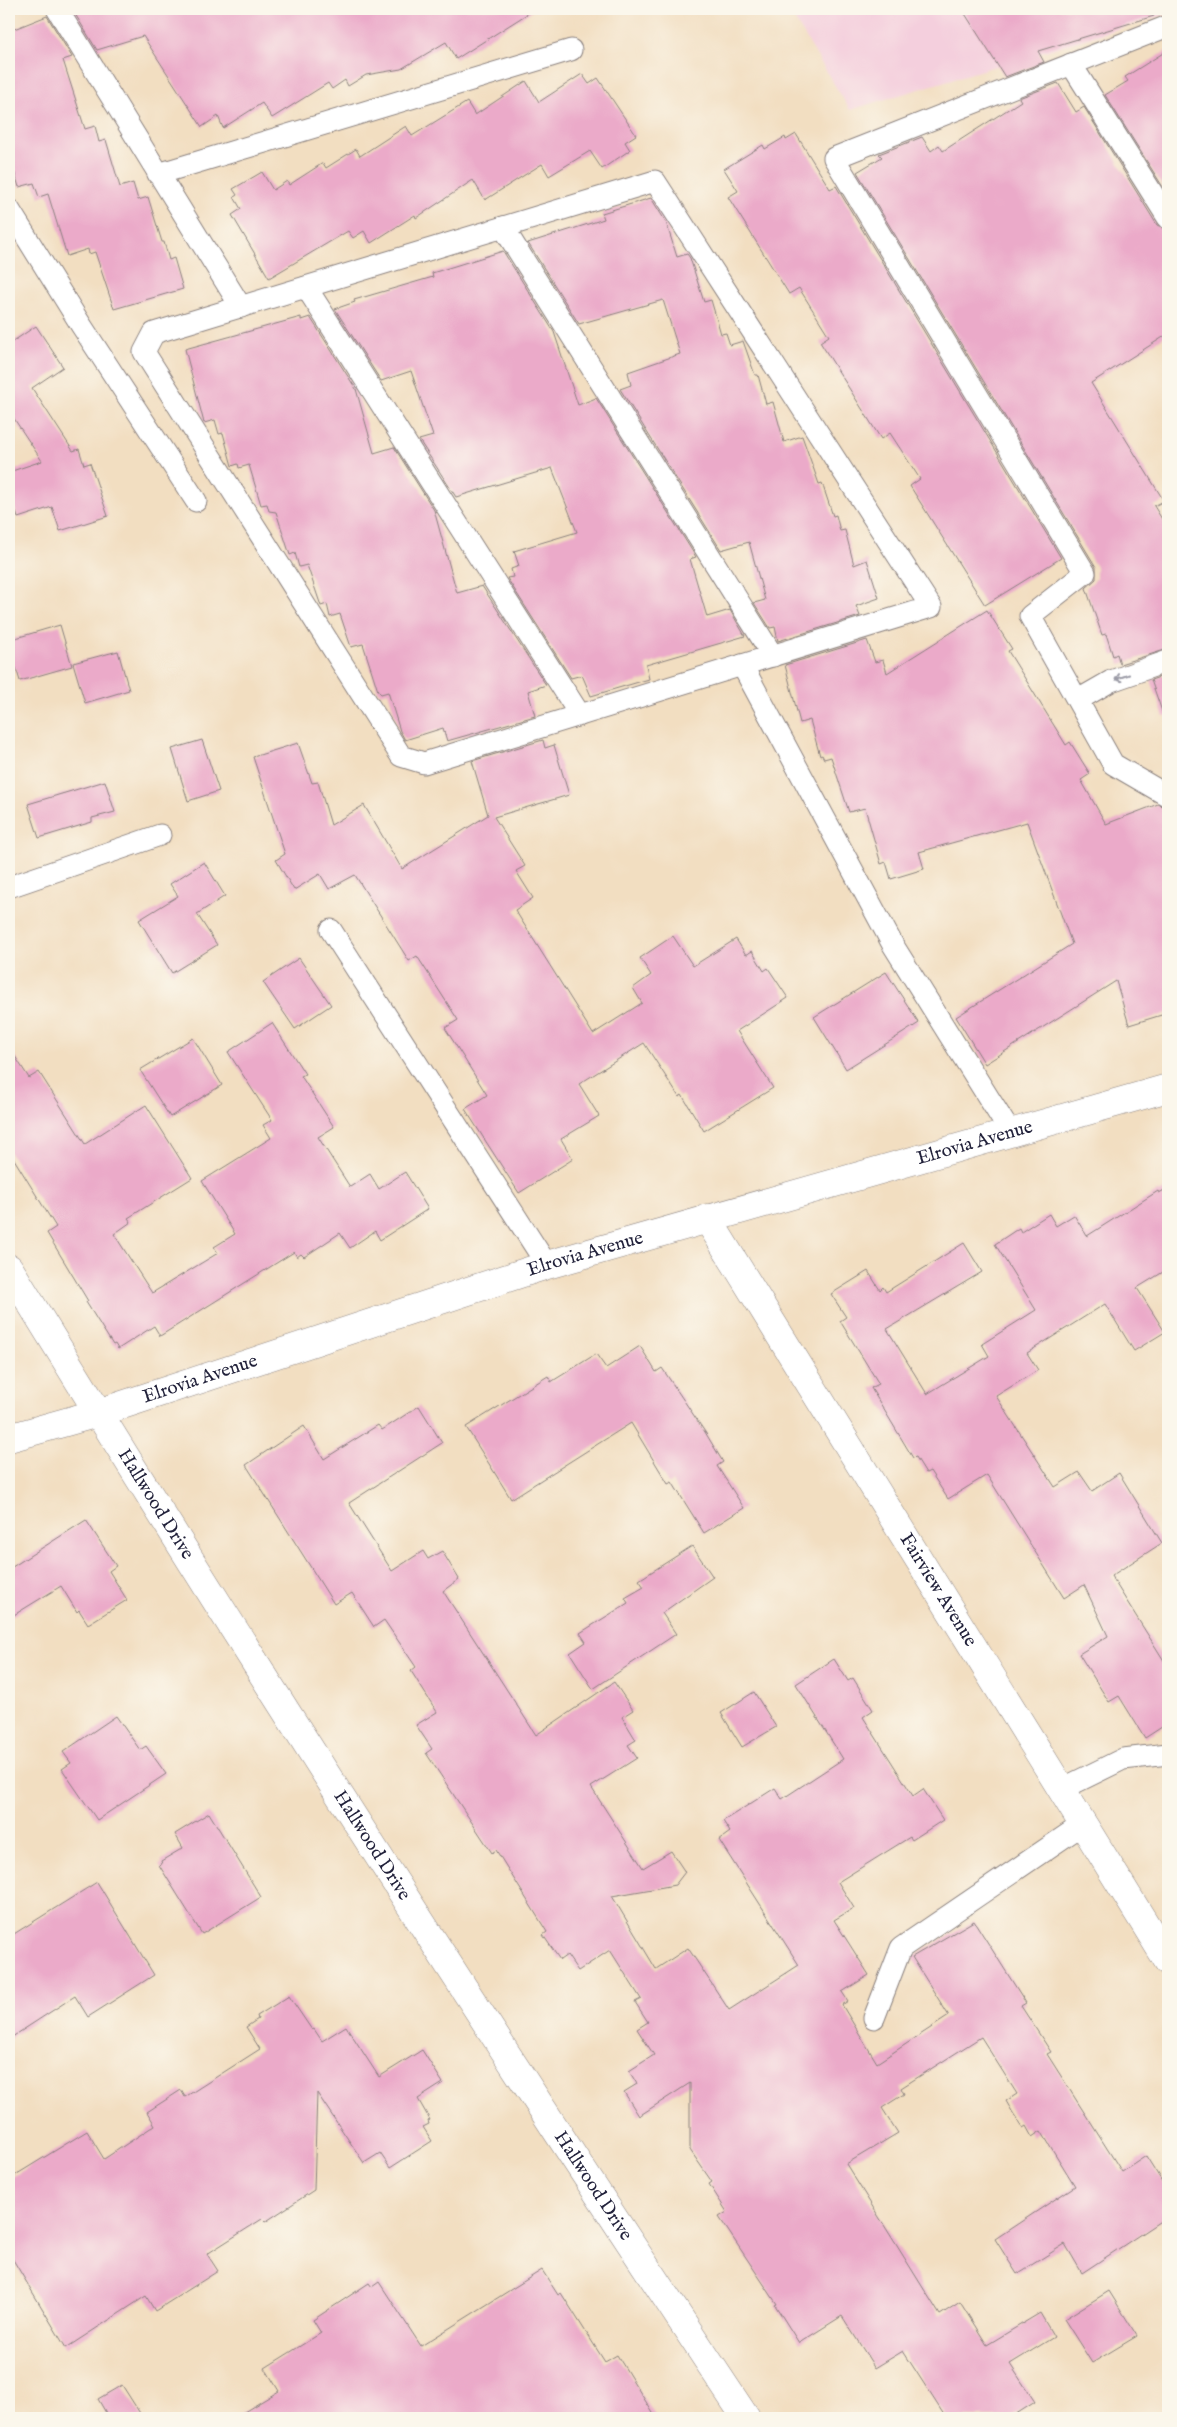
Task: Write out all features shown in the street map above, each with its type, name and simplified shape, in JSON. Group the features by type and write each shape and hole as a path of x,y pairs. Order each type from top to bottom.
{"street":[{"name":"Elrovia Avenue","path":"9,1438 98,1413 547,1265 1168,1088"},
{"name":"Fairview Avenue","path":"708,1218 1168,1961"},
{"name":"Hallwood Drive","path":"9,1268 98,1413 556,2132 746,2418"}],"lane":[{"path":"57,9 241,307"},
{"path":"1168,26 834,158 1085,573 1030,616 1114,764 1168,796"},
{"path":"158,174 571,50"},
{"path":"1071,64 1168,218"},
{"path":"656,182 931,607 424,763 401,756 144,352 154,333 306,287 656,182"},
{"path":"9,209 81,325 196,501"},
{"path":"503,228 773,656"},
{"path":"306,287 580,715"},
{"path":"1078,700 1111,681 1168,661"},
{"path":"742,665 894,945 1010,1132"},
{"path":"9,887 160,835"},
{"path":"331,930 547,1265"},
{"path":"1062,1789 1123,1759 1168,1754"},
{"path":"874,2018 902,1948 1083,1824"}],"shaded area":[{"path":"788,9 1168,9 1168,14 850,110"}],"building":[{"path":"72,9 535,9 456,59 446,42 401,69 366,75 348,86 345,80 332,89 328,83 272,118 262,103 223,128 218,116 202,127 143,36 97,50"},
{"path":"962,9 1153,9 1154,16 1038,51 1044,62 1005,77"},
{"path":"47,16 72,57 63,60 85,129 95,126 99,142 106,140 120,187 133,183 138,200 148,197 162,242 164,242 169,260 174,258 183,289 114,309 95,252 89,254 88,249 67,256 48,194 39,197 34,183 19,187 9,155 9,31"},
{"path":"1168,50 1168,195 1105,95 1128,81 1125,77"},
{"path":"582,74 589,84 598,78 636,135 625,142 630,150 602,169 590,151 549,176 542,164 485,200 473,180 416,218 415,215 371,243 364,231 353,238 348,231 269,278 232,215 241,209 234,197 237,195 233,189 262,172 273,190 287,181 289,185 323,163 326,168 356,149 360,156 406,126 412,136 467,102 475,115 526,81 539,102"},
{"path":"1058,83 1076,112 1084,107 1157,225 1168,230 1168,334 1091,383 1164,501 1154,506 1168,529 1168,649 1120,664 1117,654 1113,656 1106,634 1102,635 1086,588 1096,579 1096,567 857,172 882,157 879,154 922,137 931,151 939,145 943,151 1021,101 1019,98"},
{"path":"796,134 830,189 836,186 1061,558 985,605 910,486 920,479 890,433 881,439 820,342 829,336 799,288 789,294 728,197 738,191 724,169 763,145 765,149 785,137 786,140"},
{"path":"651,198 666,222 677,257 687,254 690,258 704,302 711,300 721,334 726,333 730,345 743,341 755,375 758,375 766,404 773,402 784,442 802,436 819,484 822,483 833,516 836,515 840,531 845,530 854,565 867,560 879,598 856,606 860,616 778,641 775,627 770,628 754,603 765,600 749,542 721,550 620,389 631,385 628,372 680,354 663,300 579,324 528,243 604,219 602,213"},
{"path":"503,251 554,332 578,405 596,398 696,557 690,559 707,617 730,610 745,636 646,665 649,679 591,696 582,675 571,678 507,578 513,577 511,569 519,566 514,551 577,532 552,468 456,497 419,440 433,436 411,371 381,381 335,309 355,302 354,300 433,277 432,273"},
{"path":"301,317 301,320 310,317 356,389 374,453 394,447 434,510 457,593 482,586 546,685 528,691 535,716 447,741 443,728 405,740 400,731 388,692 381,694 378,691 363,644 351,647 340,614 330,617 327,604 321,606 307,565 299,567 295,553 290,555 276,512 269,511 267,504 261,505 249,465 239,468 238,464 232,466 223,433 219,434 215,420 204,423 185,349"},
{"path":"36,326 63,367 32,388 73,451 79,449 84,465 90,463 108,516 60,531 52,507 18,518 9,490 9,472 42,461 9,411 9,344"},
{"path":"987,610 1012,649 1008,651 1066,745 1070,742 1090,774 1081,780 1106,824 1158,804 1168,808 1168,1013 1129,1025 1116,981 985,1064 956,1017 1072,944 1027,822 919,852 924,869 891,879 886,862 881,864 865,808 849,812 831,757 824,759 822,755 820,756 810,720 800,723 785,665 867,640 875,662 883,660 887,673"},
{"path":"60,625 72,666 20,681 16,668 9,671 9,640"},
{"path":"118,651 129,690 85,703 73,663"},
{"path":"1168,674 1168,716 1164,717 1151,680"},
{"path":"202,740 219,791 188,801 172,749"},
{"path":"543,740 545,748 554,745 569,795 494,817 525,866 516,871 533,898 515,910 593,1034 642,1003 633,988 651,975 640,958 673,936 693,966 736,939 746,955 752,951 764,971 768,968 788,998 737,1031 773,1088 704,1131 682,1095 679,1097 644,1043 579,1084 599,1116 561,1139 573,1159 519,1193 465,1109 487,1095 445,1028 458,1020 417,956 409,961 355,875 329,889 320,874 294,890 276,860 285,854 253,757 298,743 312,783 318,782 331,825 364,805 402,869 488,815 472,761"},
{"path":"105,781 115,812 92,818 92,822 39,838 28,804"},
{"path":"204,862 225,896 197,914 217,945 172,973 139,920 178,896 170,884"},
{"path":"299,958 331,1005 295,1029 263,982"},
{"path":"886,972 919,1023 846,1069 814,1017"},
{"path":"272,1023 305,1074 301,1076 334,1127 318,1137 350,1187 370,1174 379,1189 405,1172 428,1209 380,1240 375,1231 350,1248 340,1233 304,1257 301,1254 297,1257 294,1252 160,1336 154,1326 118,1349 115,1344 113,1345 86,1302 88,1301 47,1233 56,1227 9,1151 9,1047 29,1078 39,1072 85,1144 146,1105 192,1178 128,1218 131,1222 114,1234 152,1293 218,1253 214,1247 235,1234 202,1181 271,1138 263,1125 272,1120 228,1052"},
{"path":"193,1038 222,1085 170,1117 140,1070"},
{"path":"1168,1188 1168,1269 1137,1288 1165,1332 1134,1351 1105,1304 1027,1353 1038,1370 996,1396 1055,1487 1079,1472 1092,1491 1119,1473 1162,1543 1111,1576 1168,1667 1168,1723 1145,1738 1119,1696 1109,1702 1079,1654 1108,1636 1084,1585 1064,1598 987,1475 948,1499 930,1471 926,1473 916,1457 913,1458 871,1388 879,1384 840,1321 846,1317 831,1294 868,1271 880,1290 883,1287 886,1292 964,1243 982,1272 887,1329 927,1394 989,1356 982,1344 1036,1310 995,1244 1019,1228 1021,1232 1049,1214 1056,1226 1074,1215 1087,1236 1158,1191 1159,1193"},
{"path":"640,1346 656,1372 662,1368 705,1432 723,1462 717,1466 744,1508 704,1533 672,1482 668,1484 631,1423 511,1499 466,1427 548,1376 551,1382 596,1354 606,1368"},
{"path":"419,1406 442,1443 349,1503 392,1571 423,1551 428,1559 442,1551 459,1579 443,1591 536,1735 614,1682 633,1710 622,1717 636,1740 628,1745 637,1758 591,1787 643,1868 671,1851 685,1872 675,1885 612,1896 656,1969 688,1948 729,2010 799,1965 719,1840 730,1832 723,1821 775,1788 782,1799 843,1759 796,1684 834,1659 848,1681 853,1678 873,1710 863,1717 913,1796 923,1789 943,1820 912,1840 910,1837 838,1882 854,1908 834,1920 869,1975 842,1992 848,2001 842,2005 877,2063 949,2016 912,1957 974,1921 1026,2003 1021,2006 1051,2052 1047,2054 1122,2172 1146,2156 1168,2191 1168,2216 1082,2273 1065,2244 1017,2274 995,2239 1075,2186 1041,2131 1032,2137 1026,2126 1023,2128 1013,2113 1006,2101 1017,2094 981,2037 901,2088 904,2094 882,2108 898,2133 846,2164 940,2315 960,2302 987,2345 1040,2313 1054,2337 1010,2364 1035,2402 1010,2418 946,2418 903,2351 875,2368 842,2316 799,2343 775,2305 777,2304 719,2217 727,2212 709,2184 712,2182 690,2150 690,2083 639,2116 624,2092 637,2084 629,2071 654,2055 637,2029 648,2022 635,2002 641,1999 610,1950 578,1971 567,1955 560,1960 543,1935 547,1932 496,1850 492,1853 426,1753 432,1749 416,1725 437,1712 411,1671 416,1667 384,1620 374,1627 352,1593 334,1604 246,1465 304,1426 324,1459 378,1425 382,1430"},
{"path":"86,1520 116,1566 109,1571 127,1600 88,1624 79,1610 77,1612 61,1586 9,1618 9,1569"},
{"path":"692,1546 713,1577 662,1613 676,1634 593,1689 570,1653 586,1642 580,1633 628,1603 625,1598 644,1587 639,1580"},
{"path":"754,1692 776,1727 742,1747 721,1713"},
{"path":"116,1716 140,1750 146,1746 166,1774 97,1820 62,1769 71,1763 63,1752"},
{"path":"209,1813 261,1897 202,1934 159,1865 162,1864 161,1861 183,1848 175,1834"},
{"path":"97,1882 154,1975 88,2017 75,1996 9,2039 9,1937"},
{"path":"289,1996 312,2030 314,2029 322,2041 346,2026 379,2077 422,2050 443,2083 418,2099 430,2120 428,2121 429,2124 423,2127 432,2141 390,2168 380,2153 364,2163 317,2093 314,2190 265,2222 262,2219 207,2254 218,2271 155,2311 146,2296 66,2348 9,2253 9,2179 87,2131 104,2159 155,2125 147,2112 181,2090 185,2097 260,2049 246,2027 258,2019 257,2016"},
{"path":"542,2270 558,2295 561,2293 605,2362 617,2355 656,2418 234,2418 279,2391 265,2368 321,2333 313,2320 369,2283 372,2287 379,2282 421,2346"},
{"path":"1109,2291 1137,2336 1092,2363 1064,2319"},
{"path":"122,2385 143,2418 109,2418 98,2399"}]}
